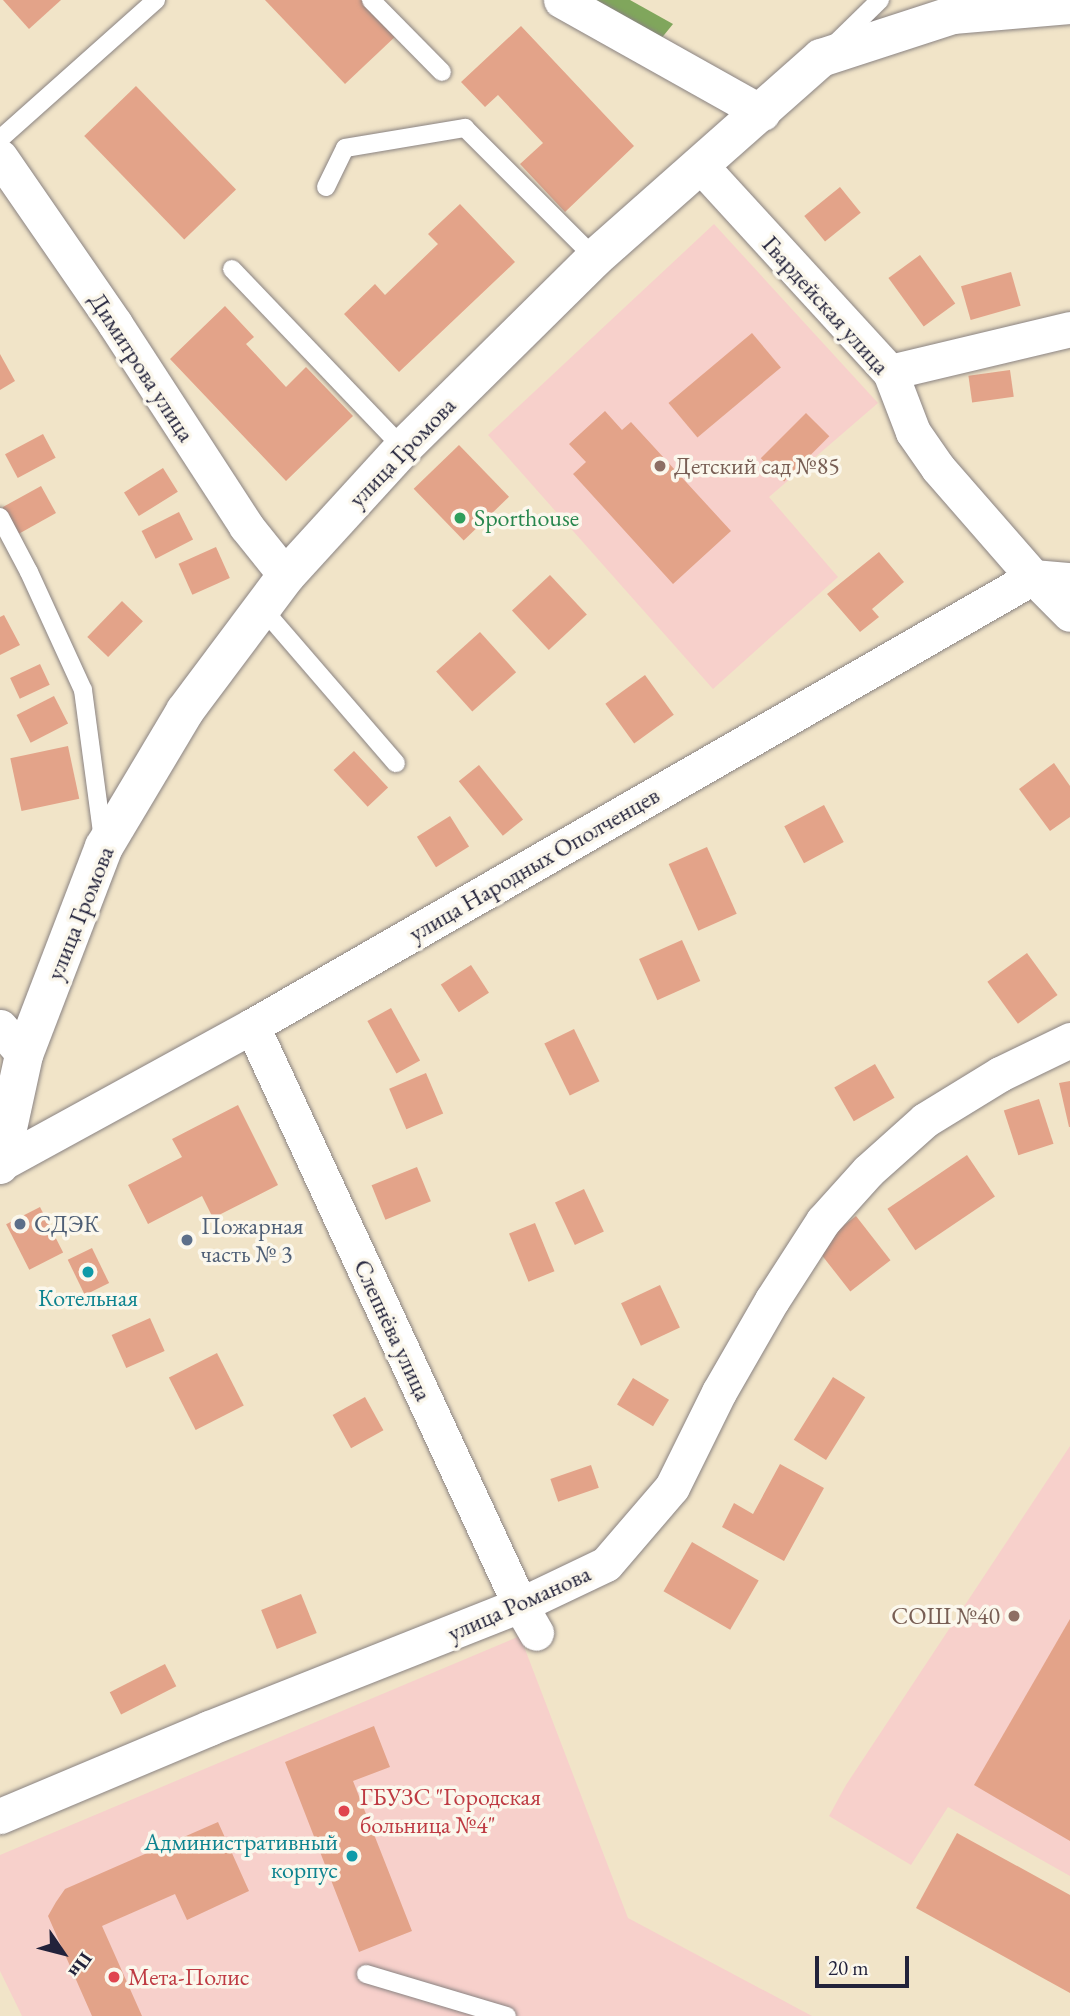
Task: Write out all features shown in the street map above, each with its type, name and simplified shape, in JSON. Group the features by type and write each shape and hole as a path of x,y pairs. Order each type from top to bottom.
{"street":[{"path":"561,0 762,113"},
{"name":"улица Громова","path":"0,1165 12,1041 104,847 185,711 262,608 286,576 403,448 595,258 821,58 953,15 1070,5"},
{"name":"Димитрова улица","path":"0,157 115,324 246,526 286,576"},
{"name":"Гвардейская улица","path":"701,166 890,372 913,432 932,459 1033,577 1070,614"},
{"path":"890,372 1070,329"},
{"path":"1033,577 1070,580"},
{"name":"улица Народных Ополченцев","path":"0,1165 252,1026 1033,577"},
{"name":"Слепнёва улица","path":"252,1026 528,1619"},
{"name":"улица Романова","path":"0,1816 209,1728 528,1619 606,1564 672,1488 719,1392 772,1300 823,1221 868,1171 925,1121 1000,1074 1070,1040"}],"lane":[{"path":"0,139 156,0"},
{"path":"371,0 442,72"},
{"path":"821,58 880,0"},
{"path":"326,187 345,148 465,128 595,258"},
{"path":"232,269 403,448"},
{"path":"0,517 29,572 83,690 104,847"},
{"path":"262,608 396,764"},
{"path":"366,1974 506,2016"}],"shaded area":[{"name":"Детский сад №85","path":"714,224 878,403 769,497 838,577 713,689 488,435"},
{"name":"СОШ №40","path":"1070,1446 1070,1876 948,1807 911,1865 829,1816 846,1785"},
{"name":"ГБУЗС \"Городская больница №4\"","path":"520,1636 628,1918 812,2016 22,2016 0,1971 0,1855"}],"green space":[{"path":"591,0 630,0 673,24 660,40"}],"building":[{"path":"3,0 61,0 29,29"},
{"path":"265,0 365,0 398,34 345,84"},
{"path":"521,26 634,146 565,212 520,164 543,143 498,95 485,107 461,82"},
{"path":"136,86 236,190 184,240 84,136"},
{"path":"840,187 861,213 825,242 804,216"},
{"path":"460,204 515,262 399,372 344,314 375,284 385,295 438,244 428,234"},
{"path":"920,255 955,304 924,326 888,278"},
{"path":"1011,272 1021,306 971,320 961,286"},
{"path":"225,306 254,337 246,344 286,387 306,367 353,416 286,481 170,359"},
{"path":"752,333 781,367 697,438 669,403"},
{"path":"0,354 15,381 0,390"},
{"path":"1010,370 1014,397 972,403 968,376"},
{"path":"605,411 622,430 631,422 731,531 673,584 573,474 586,462 569,444"},
{"path":"806,413 829,436 784,482 761,458"},
{"path":"43,434 56,458 18,478 5,454"},
{"path":"459,445 509,497 464,541 414,489"},
{"path":"163,468 178,492 139,516 124,492"},
{"path":"41,486 56,513 18,534 3,507"},
{"path":"179,512 193,540 156,559 142,531"},
{"path":"216,547 230,578 192,595 179,564"},
{"path":"879,552 904,582 872,609 879,617 860,632 827,594"},
{"path":"550,575 587,614 549,650 512,610"},
{"path":"122,601 143,621 108,657 87,637"},
{"path":"4,615 20,645 0,655 0,617"},
{"path":"480,632 516,672 472,712 436,671"},
{"path":"40,664 50,685 20,699 10,678"},
{"path":"645,675 674,715 634,743 605,704"},
{"path":"54,696 68,724 31,743 17,715"},
{"path":"68,746 79,799 22,811 10,758"},
{"path":"354,751 388,788 368,807 334,770"},
{"path":"1054,763 1070,786 1070,817 1050,831 1019,789"},
{"path":"479,765 523,819 503,836 459,781"},
{"path":"824,805 844,842 804,863 784,826"},
{"path":"450,816 469,847 436,867 417,837"},
{"path":"707,847 737,914 698,931 669,864"},
{"path":"682,940 700,981 657,1000 639,959"},
{"path":"1027,953 1058,995 1018,1024 987,982"},
{"path":"471,965 489,993 459,1012 441,985"},
{"path":"391,1008 420,1060 396,1074 367,1021"},
{"path":"574,1029 599,1081 570,1096 544,1043"},
{"path":"875,1064 894,1098 854,1121 834,1088"},
{"path":"426,1073 443,1114 406,1129 389,1089"},
{"path":"1070,1081 1070,1127 1069,1127 1059,1083"},
{"path":"1039,1099 1054,1144 1018,1155 1004,1110"},
{"path":"238,1105 278,1185 213,1218 202,1196 148,1224 128,1185 182,1157 172,1139"},
{"path":"967,1155 995,1196 915,1250 887,1209"},
{"path":"417,1167 431,1201 385,1220 372,1185"},
{"path":"584,1189 604,1232 575,1245 555,1203"},
{"path":"40,1207 63,1252 29,1270 6,1224"},
{"path":"856,1216 890,1260 850,1292 816,1247"},
{"path":"535,1223 554,1271 529,1282 509,1233"},
{"name":"Котельная","path":"92,1248 109,1283 85,1295 68,1260"},
{"path":"660,1285 680,1328 641,1346 621,1303"},
{"path":"150,1318 165,1351 126,1368 112,1335"},
{"path":"217,1353 244,1406 196,1430 169,1378"},
{"path":"833,1377 865,1397 826,1460 794,1440"},
{"path":"633,1378 669,1400 653,1426 617,1405"},
{"path":"365,1397 383,1430 351,1448 333,1415"},
{"path":"780,1464 824,1488 784,1561 722,1527 734,1503 753,1514"},
{"path":"591,1465 599,1488 558,1502 550,1479"},
{"path":"692,1542 759,1580 730,1630 664,1591"},
{"path":"301,1594 317,1633 277,1649 261,1610"},
{"name":"СОШ №40","path":"1070,1619 1070,1841 974,1785"},
{"path":"165,1664 176,1686 121,1714 110,1692"},
{"name":"Административный корпус","path":"374,1726 390,1767 353,1781 412,1931 359,1952 285,1762"},
{"path":"218,1822 249,1891 187,1920 175,1894 102,1926 142,2016 92,2016 48,1916 56,1902 65,1889"},
{"path":"957,1833 1070,1895 1070,1993 916,1908"}],"place":[{"name":"Детский сад №85","path":"660,466"},
{"name":"Sporthouse","path":"460,518"},
{"name":"СДЭК","path":"20,1224"},
{"name":"Пожарная часть № 3","path":"187,1240"},
{"name":"Котельная","path":"88,1272"},
{"name":"СОШ №40","path":"1014,1616"},
{"name":"ГБУЗС \"Городская больница №4\"","path":"344,1811"},
{"name":"Административный корпус","path":"352,1856"},
{"name":"Мета-Полис","path":"114,1977"}]}
